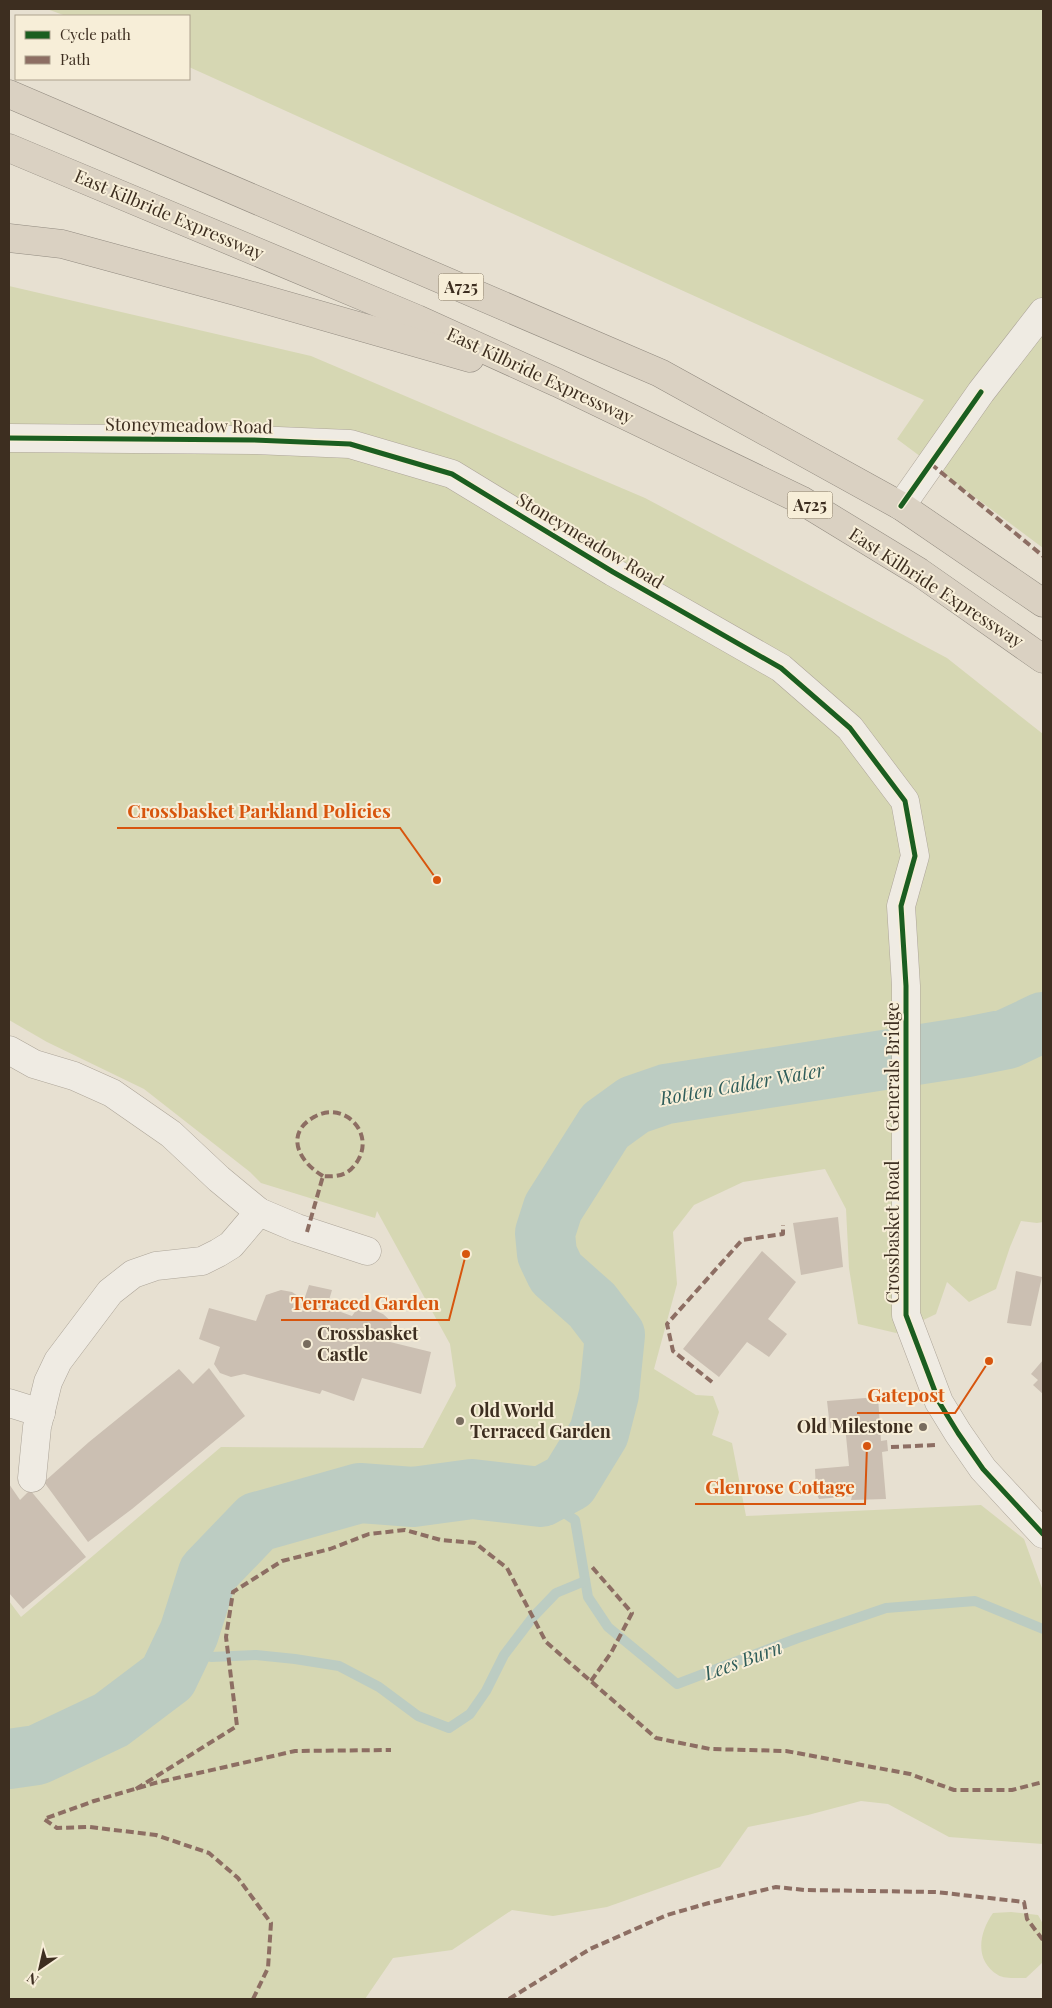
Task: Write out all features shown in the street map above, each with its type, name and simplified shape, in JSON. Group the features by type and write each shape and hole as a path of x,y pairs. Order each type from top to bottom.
{"highway":[{"name":"A725","path":"9,94 660,373 900,506 1043,603"},
{"name":"East Kilbride Expressway","path":"9,148 417,319 558,383 801,500 919,572 1043,659"},
{"path":"9,238 62,244 558,383"}],"street":[{"path":"900,506 981,392 1043,312"},
{"name":"Stoneymeadow Road","path":"9,438 254,440 350,444 452,474 613,572 781,668 850,728 905,801 915,856 901,906 906,986"},
{"name":"Generals Bridge","path":"906,986 907,1148"},
{"path":"9,1050 34,1064 74,1076 112,1093 171,1134 219,1179 259,1212 297,1228 367,1251"},
{"name":"Crossbasket Road","path":"907,1148 906,1316 939,1402 983,1469 1043,1534"},
{"path":"32,1478 41,1413 48,1382 58,1361 110,1292 133,1274 156,1266 202,1261 218,1253 230,1245 259,1212"},
{"path":"9,1403 41,1413"}],"green space":[{"path":"47,9 1043,9 1043,548 897,439 924,400 190,67 190,15 63,15"},
{"path":"9,286 311,356 645,498 947,658 1043,734 1043,1222 1021,1221 996,1289 969,1302 947,1282 936,1314 896,1333 858,1324 849,1268 846,1209 825,1169 743,1182 694,1205 673,1232 677,1284 654,1369 696,1395 713,1396 719,1412 712,1435 732,1443 746,1516 981,1505 1024,1539 1043,1591 1043,1844 949,1837 888,1804 861,1801 808,1815 748,1827 720,1867 607,1907 553,1916 512,1910 452,1950 393,1958 365,1999 9,1999 9,1601 21,1617 221,1447 423,1448 456,1386 450,1344 377,1211 375,1218 261,1183 250,1172 144,1089 47,1042 9,1020"},
{"path":"1011,1912 1038,1915 1043,1924 1043,1962 1026,1978 1007,1978 998,1975 990,1969 982,1954 981,1946 984,1929 993,1913"}],"building":[{"path":"838,1217 843,1267 801,1275 793,1223"},
{"path":"762,1251 796,1282 768,1319 787,1334 769,1357 747,1342 719,1377 683,1349"},
{"path":"1016,1271 1042,1277 1031,1326 1007,1323"},
{"name":"Crossbasket Castle","path":"309,1285 332,1290 327,1307 352,1316 357,1309 367,1307 383,1314 393,1323 390,1342 431,1352 421,1394 362,1378 354,1401 322,1390 320,1394 244,1374 231,1377 220,1373 214,1364 220,1347 199,1339 209,1308 256,1321 266,1295 281,1290 292,1292 304,1300"},
{"path":"1043,1360 1043,1394 1033,1385 1038,1380 1031,1374"},
{"path":"209,1368 245,1416 132,1509 88,1542 44,1482 89,1442 179,1369 193,1384"},
{"path":"878,1397 881,1441 887,1440 888,1451 882,1452 886,1499 851,1500 852,1496 819,1499 816,1492 815,1469 849,1466 845,1426 830,1428 827,1401"},
{"path":"9,1484 20,1500 30,1490 86,1557 23,1609 9,1593"}],"waterway":[{"name":"Rotten Calder Water","path":"9,1759 37,1755 111,1720 168,1677 189,1633 208,1573 257,1522 360,1493 413,1497 472,1489 541,1497 569,1482 599,1433 609,1394 615,1335 592,1305 556,1273 547,1254 545,1233 553,1208 605,1126 634,1105 666,1094 967,1047 1007,1039 1043,1022"},
{"name":"Lees Burn","path":"541,1497 575,1520 588,1597 608,1627 677,1684 798,1638 886,1608 975,1601 1043,1629"},
{"path":"181,1650 211,1657 256,1655 339,1666 379,1687 418,1716 449,1728 470,1714 486,1691 504,1655 533,1617 556,1593 585,1581"}],"marked path":[{"path":"931,464 1043,556"},
{"path":"307,1232 323,1176 344,1174 354,1166 361,1155 363,1143 361,1133 347,1117 337,1113 326,1113 314,1117 299,1131 297,1139 298,1148 302,1156 314,1170 323,1176"},
{"path":"712,1382 673,1351 667,1324 742,1240 783,1234 783,1225"},
{"path":"891,1447 937,1445"},
{"path":"136,1789 237,1726 226,1637 233,1592 282,1561 330,1549 369,1534 405,1530 441,1540 475,1543 507,1568 546,1642 656,1738 710,1749 786,1751 910,1774 954,1790 1012,1790 1043,1782"},
{"path":"591,1681 611,1653 632,1613 592,1567"},
{"path":"253,1999 268,1968 271,1923 238,1878 209,1853 156,1835 90,1827 57,1828 44,1819 94,1801 155,1783 295,1751 391,1750"},
{"path":"509,1999 590,1949 667,1915 776,1887 805,1890 936,1892 1024,1902 1027,1919 1043,1940"}],"cycle path":[{"path":"901,506 981,392"},
{"path":"9,438 254,440 350,444 452,474 613,572 781,668 850,728 905,801 915,856 901,906 906,986 906,1315 939,1402 958,1433 983,1469 1043,1534"}],"place":[{"name":"Crossbasket Parkland Policies","path":"437,880"},
{"name":"Terraced Garden","path":"466,1254"},
{"name":"Crossbasket Castle","path":"307,1344"},
{"name":"Gatepost","path":"989,1361"},
{"name":"Old World Terraced Garden","path":"460,1421"},
{"name":"Old Milestone","path":"923,1427"},
{"name":"Glenrose Cottage","path":"867,1446"}]}
